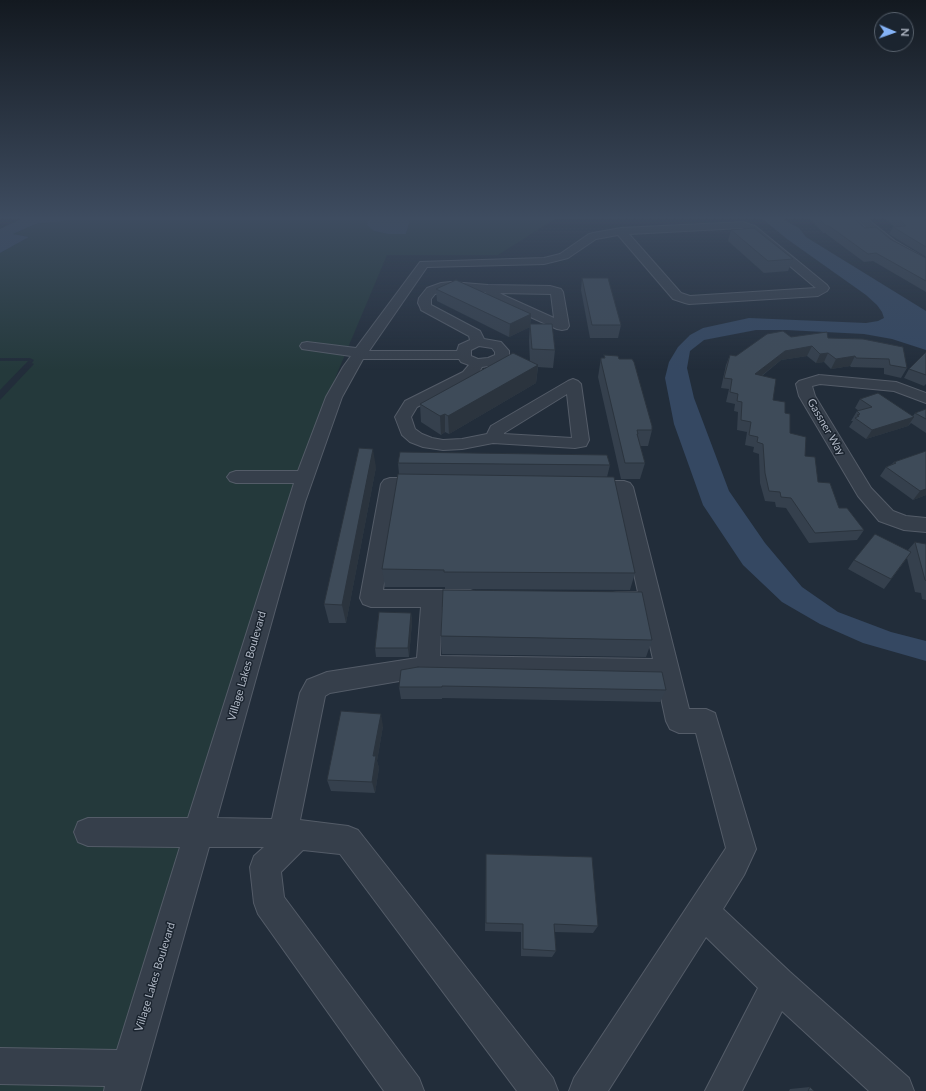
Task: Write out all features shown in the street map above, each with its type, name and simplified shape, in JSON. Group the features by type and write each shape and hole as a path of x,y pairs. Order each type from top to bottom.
{"street":[{"name":"Village Lakes Boulevard","path":"125,1080 273,578 305,477 334,397 350,367 421,268"},
{"path":"652,268 677,296 689,300 818,292 823,288 799,268"},
{"path":"478,342 475,334 426,307 424,303 425,298 430,291 441,287 465,286 488,289 550,290 558,292 562,326 499,298 488,289"},
{"path":"307,346 362,351 468,356 490,362 500,358 502,355 500,348 496,345 478,342 472,344 468,356 473,371 411,404 403,417 408,431 416,438 429,443 462,444 493,438 575,443 580,442 581,440 573,384 497,430 493,438"},
{"name":"Gassner Way","path":"926,398 896,387 819,379 804,384 807,396 864,492 886,516 904,523 926,525"},
{"path":"236,477 305,477"},
{"path":"445,485 390,484 371,598 486,599"},
{"path":"570,486 624,487 678,721 706,721 741,849 734,865 587,1091"},
{"path":"428,666 432,598"},
{"path":"596,600 651,601"},
{"path":"406,1091 269,903 265,867 290,834 312,693 316,688 327,683 428,666 667,669"},
{"path":"88,832 290,834 348,840 540,1091"},
{"path":"704,912 778,984 896,1091"},
{"path":"723,1091 778,984"},
{"path":"0,1066 125,1080"}],"green space":[{"path":"0,268 382,268 336,376 126,1091 0,1091 0,400 34,364 32,363 34,360 30,358 0,358"},
{"path":"0,361 28,361 0,390"}],"water":[{"path":"828,268 856,268 926,311 926,350 892,339 864,334 756,330 704,340 690,351 687,368 694,398 729,491 765,543 802,587 838,612 891,632 926,641 926,661 863,643 820,624 782,602 743,565 703,505 674,424 665,378 669,362 678,347 690,335 703,328 749,318 866,323 878,321 884,318 877,305 866,295"}],"building":[{"path":"903,268 926,268 926,281"},
{"path":"582,278 608,278 621,325 592,325"},
{"path":"456,280 531,314 510,324 436,289"},
{"path":"530,324 552,324 555,350 532,349"},
{"path":"783,331 791,337 827,332 828,338 863,339 903,347 907,368 890,365 889,359 856,358 855,356 836,359 828,353 820,354 812,346 785,351 755,374 776,379 773,400 785,402 785,413 790,414 790,433 806,437 805,456 815,457 818,482 830,483 839,508 847,508 864,530 815,533 791,498 781,497 780,492 769,491 765,473 763,444 757,442 758,437 749,435 751,422 741,420 742,402 737,401 738,394 730,392 732,379 724,378 730,355 736,356 767,334"},
{"path":"926,352 926,375 909,369"},
{"path":"513,353 538,365 448,416 445,414 440,416 420,404"},
{"path":"604,355 618,356 619,359 632,359 634,362 652,426 652,430 637,430 645,463 625,463 601,361 601,358 605,358"},
{"path":"878,393 914,417 872,430 855,418 860,414 857,411 872,407 860,399"},
{"path":"926,409 926,419 915,413"},
{"path":"359,448 373,449 342,605 324,604"},
{"path":"926,451 926,489 920,491 886,467 896,463 894,462"},
{"path":"400,452 607,455 610,465 398,463"},
{"path":"398,474 614,477 635,573 444,572 444,570 382,569"},
{"path":"875,534 911,552 891,579 854,560"},
{"path":"915,542 926,544 926,581 925,580"},
{"path":"443,590 642,592 652,640 441,636"},
{"path":"379,612 411,613 408,648 375,648"},
{"path":"418,667 662,672 666,690 442,686 399,687 401,670"},
{"path":"341,711 381,714 373,756 376,756 372,782 327,780"},
{"path":"486,854 592,857 598,926 554,924 556,951 523,949 523,924 486,923"},
{"path":"810,1087 814,1091 808,1091"}]}
